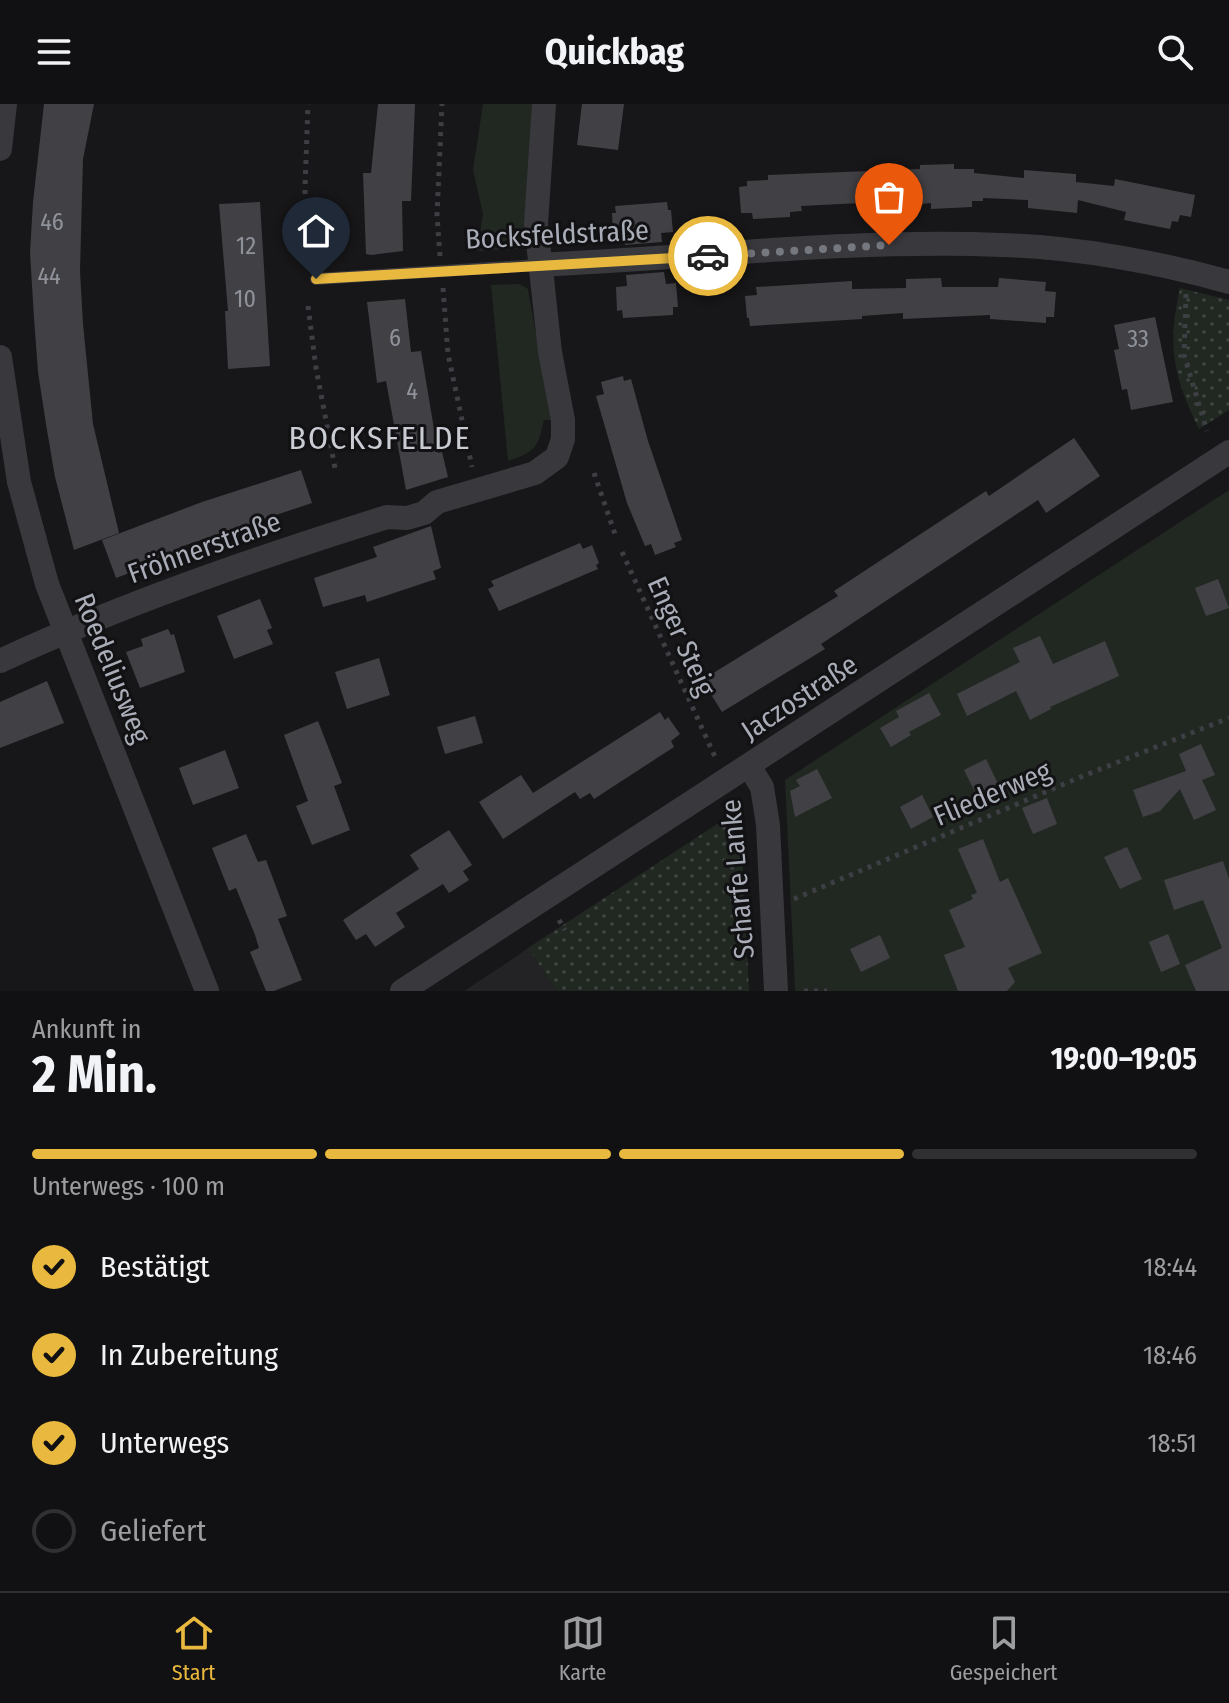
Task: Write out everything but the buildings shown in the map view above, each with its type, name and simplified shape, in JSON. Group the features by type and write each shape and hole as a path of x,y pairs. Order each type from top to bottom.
{"street":[{"path":"0,149 5,104"},
{"name":"Fröhnerstraße","path":"0,661 66,630 264,556 387,517 407,518 431,509 437,502 473,484 535,473 557,457 563,439 563,420 550,352 536,224 544,104"},
{"name":"Bocksfeldstraße","path":"539,265 879,246 1004,245 1066,250 1229,282"},
{"name":"Roedeliusweg","path":"0,357 22,494 47,584 207,991"},
{"name":"Jaczostraße","path":"402,991 1229,452"},
{"name":"Scharfe Lanke","path":"749,766 762,787 768,825 776,991"}],"lane":[{"name":"Bocksfeldstraße","path":"316,279 539,265"}],"path":[{"path":"306,254 308,104"},
{"path":"440,257 437,215 442,104"},
{"path":"1186,285 1184,355 1207,431"},
{"path":"442,287 448,354 473,484"},
{"path":"308,306 335,468"},
{"path":"594,473 616,537"},
{"name":"Enger Steig","path":"622,552 726,781"},
{"name":"Fliederweg","path":"771,903 787,902 1083,776 1229,718"},
{"path":"559,920 565,930"},
{"path":"804,991 827,991"}],"shaded area":[{"path":"483,104 532,104 528,244 521,249 477,251 483,214 473,170"},
{"path":"519,284 528,289 551,420 544,420 534,448 508,461 491,285"},
{"path":"1180,288 1229,300 1229,410 1199,429 1183,393 1175,360 1174,327"},
{"path":"1229,490 1229,991 795,991 785,780"},
{"path":"740,809 749,991 557,991 528,948"},
{"path":"528,948 557,991 464,991 511,960"}],"way so far":[{"path":"708,256 889,245"}],"district":[{"name":"BOCKSFELDE","path":"380,438"}],"route":[{"path":"316,279 708,256"}]}
